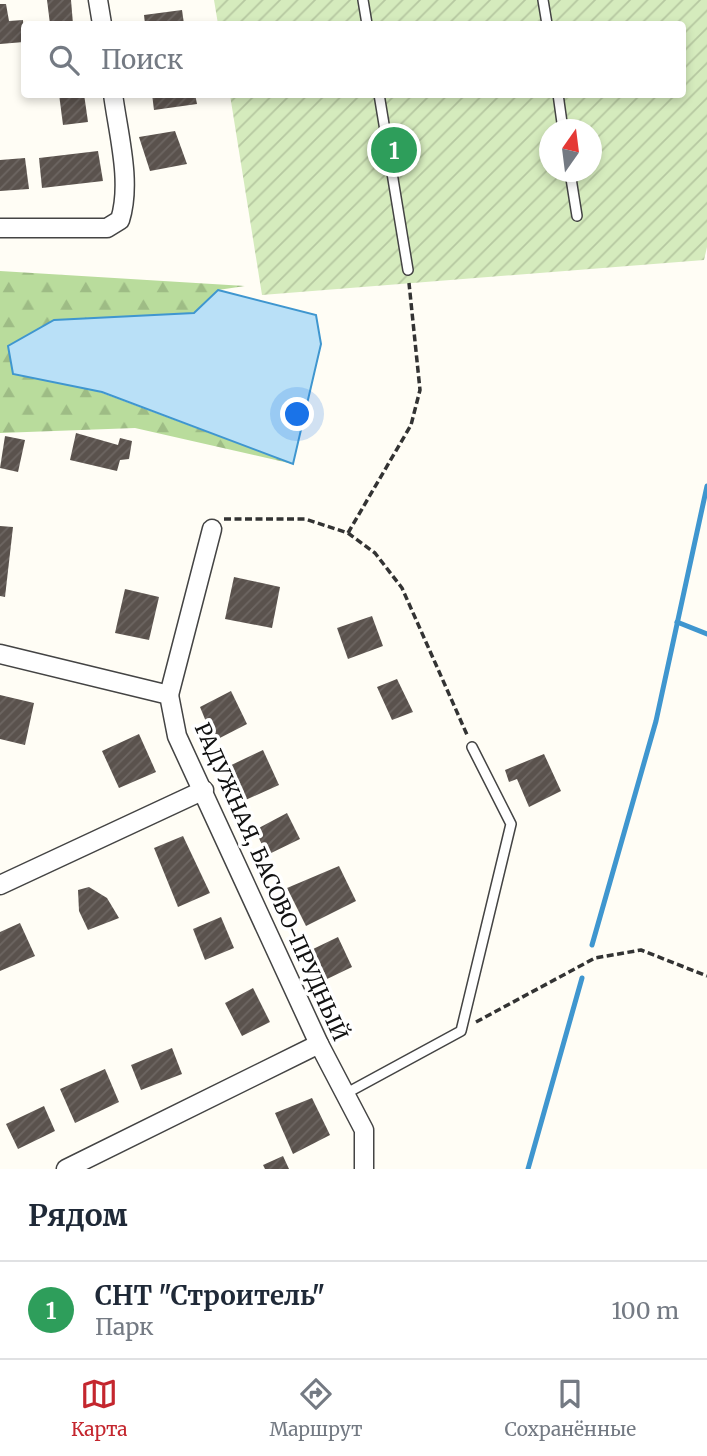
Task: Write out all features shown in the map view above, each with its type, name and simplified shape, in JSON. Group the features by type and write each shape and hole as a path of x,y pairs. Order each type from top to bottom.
{"street":[{"path":"98,0 102,21"},
{"path":"0,228 107,228 120,220 124,198 123,178 113,98"},
{"path":"0,654 169,695 212,529"},
{"name":"РАДУЖНАЯ, БАСОВО-ПРУДНЫЙ","path":"169,695 177,736 319,1044 365,1130 364,1169"},
{"path":"0,885 204,790"},
{"path":"66,1169 319,1044"}],"lane":[{"path":"363,0 366,21"},
{"path":"543,0 546,21"},
{"path":"380,98 408,270"},
{"path":"559,98 561,119"},
{"path":"572,182 577,216"},
{"path":"345,1094 461,1031 511,824 472,747"}],"path":[{"path":"348,533 411,425 420,390 408,270"},
{"path":"212,529 225,519 305,519 348,533 375,553 402,588 472,747"},
{"path":"461,1031 595,958 641,950 707,976"}],"green space":[{"path":"214,0 707,0 707,247 704,260 262,295 230,98 686,98 686,21 218,21"},
{"path":"0,271 245,286 218,290 195,313 54,320 13,374 97,391 293,464 135,428 0,433"}],"water":[{"path":"218,290 316,315 321,344 293,464 102,392 13,374 8,346 54,320 194,313"}],"building":[{"path":"47,0 71,0 73,21 50,21"},
{"path":"0,4 6,4 9,21 23,20 21,42 0,44"},
{"path":"182,10 184,21 145,21 144,15"},
{"path":"60,98 85,98 88,122 63,125"},
{"path":"152,98 196,98 197,104 154,110"},
{"path":"175,131 187,164 150,171 139,137"},
{"path":"98,151 103,181 42,188 39,158"},
{"path":"25,158 29,189 0,191 0,160"},
{"path":"76,433 118,445 120,438 132,441 129,459 120,460 117,471 70,460"},
{"path":"5,436 25,440 18,472 0,468"},
{"path":"0,526 13,527 5,597 0,596"},
{"path":"234,577 280,587 272,628 225,619"},
{"path":"125,589 159,597 149,640 115,633"},
{"path":"372,616 383,646 348,659 337,628"},
{"path":"397,679 413,712 392,720 377,687"},
{"path":"231,691 247,724 214,741 200,707"},
{"path":"0,695 34,703 25,745 0,739"},
{"path":"139,734 156,772 119,788 102,751"},
{"path":"263,750 279,785 241,802 225,768"},
{"path":"544,754 561,791 529,807 517,779 509,782 505,770"},
{"path":"287,813 300,839 267,855 255,830"},
{"path":"183,836 210,893 178,907 154,848"},
{"path":"339,866 356,901 306,926 287,888"},
{"path":"89,887 107,898 119,918 88,930 79,911 78,890"},
{"path":"221,917 234,948 205,960 193,929"},
{"path":"20,923 35,956 0,971 0,932"},
{"path":"338,937 352,967 325,980 311,950"},
{"path":"253,988 270,1022 242,1036 225,1003"},
{"path":"172,1048 182,1074 141,1090 131,1065"},
{"path":"105,1069 119,1102 75,1123 60,1089"},
{"path":"312,1098 330,1135 293,1154 275,1113"},
{"path":"44,1106 55,1131 18,1149 6,1124"},
{"path":"283,1156 289,1169 265,1169 263,1165"}],"waterway":[{"path":"592,945 656,721 707,486"},
{"path":"677,622 707,634"},
{"path":"528,1169 582,978"}],"place":[{"name":"СНТ \"Строитель\"","path":"394,150"}]}
